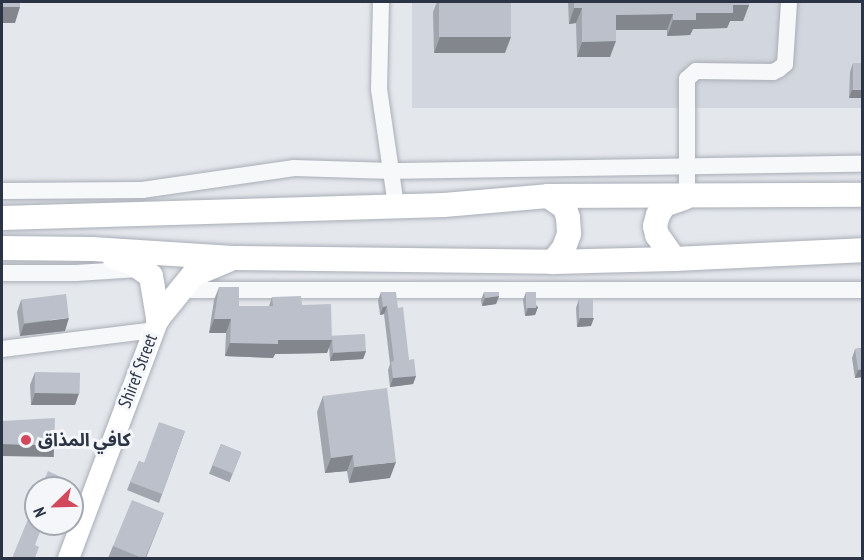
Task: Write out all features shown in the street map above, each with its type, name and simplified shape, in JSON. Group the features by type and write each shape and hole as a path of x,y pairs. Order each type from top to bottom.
{"highway":[{"path":"2,218 396,206 548,196 862,195"},
{"path":"548,196 565,208 570,234 564,249 553,262"},
{"path":"674,260 657,236 658,215 664,205 687,197"},
{"path":"2,248 92,249 237,258 553,262 674,260 862,250"},
{"path":"92,249 143,268 151,276 156,324"},
{"path":"156,324 179,290 202,270 237,258"}],"main road":[{"name":"Shiref Street","path":"68,558 156,324"}],"street":[{"path":"381,2 380,89 396,206"},
{"path":"687,197 687,79 696,71 773,72 779,69 785,64 789,2"},
{"path":"2,190 142,190 184,186 294,168 392,171 862,165"},
{"path":"2,273 76,273 143,268"},
{"path":"179,290 862,290"},
{"path":"2,349 156,324"}],"shaded area":[{"path":"412,2 862,2 862,108 412,108"}],"building":[{"path":"2,2 20,2 20,7 2,7"},
{"path":"439,2 511,2 511,37 439,37"},
{"path":"574,2 749,2 749,5 733,5 733,13 696,13 696,20 673,20 673,14 616,15 616,41 582,42 582,8 574,8"},
{"path":"853,63 862,63 862,90 853,90"},
{"path":"219,287 239,287 239,306 273,306 272,297 301,296 302,305 331,304 332,340 278,340 278,344 230,343 231,319 214,319"},
{"path":"381,292 396,292 398,308 403,307 409,360 414,359 416,376 393,378 391,362 394,361 387,306 383,307"},
{"path":"484,292 499,292 499,296 485,298"},
{"path":"526,292 536,292 536,308 526,308"},
{"path":"66,294 69,318 24,323 21,299"},
{"path":"579,299 593,299 593,318 579,318"},
{"path":"365,334 366,351 333,353 332,336"},
{"path":"862,348 862,369 858,370 855,349"},
{"path":"35,372 80,373 80,394 35,393"},
{"path":"387,388 396,462 354,467 353,455 331,458 323,396"},
{"path":"55,418 54,445 2,444 2,421"},
{"path":"159,422 185,431 162,494 130,482 139,461 144,463"},
{"path":"221,444 241,452 233,474 212,465"},
{"path":"48,471 59,476 46,476"},
{"path":"132,500 164,513 145,558 113,546"},
{"path":"24,529 24,536 38,536 35,545 39,547 35,558 12,558"}],"place":[{"name":"كافي المذاق","path":"26,440"}]}
